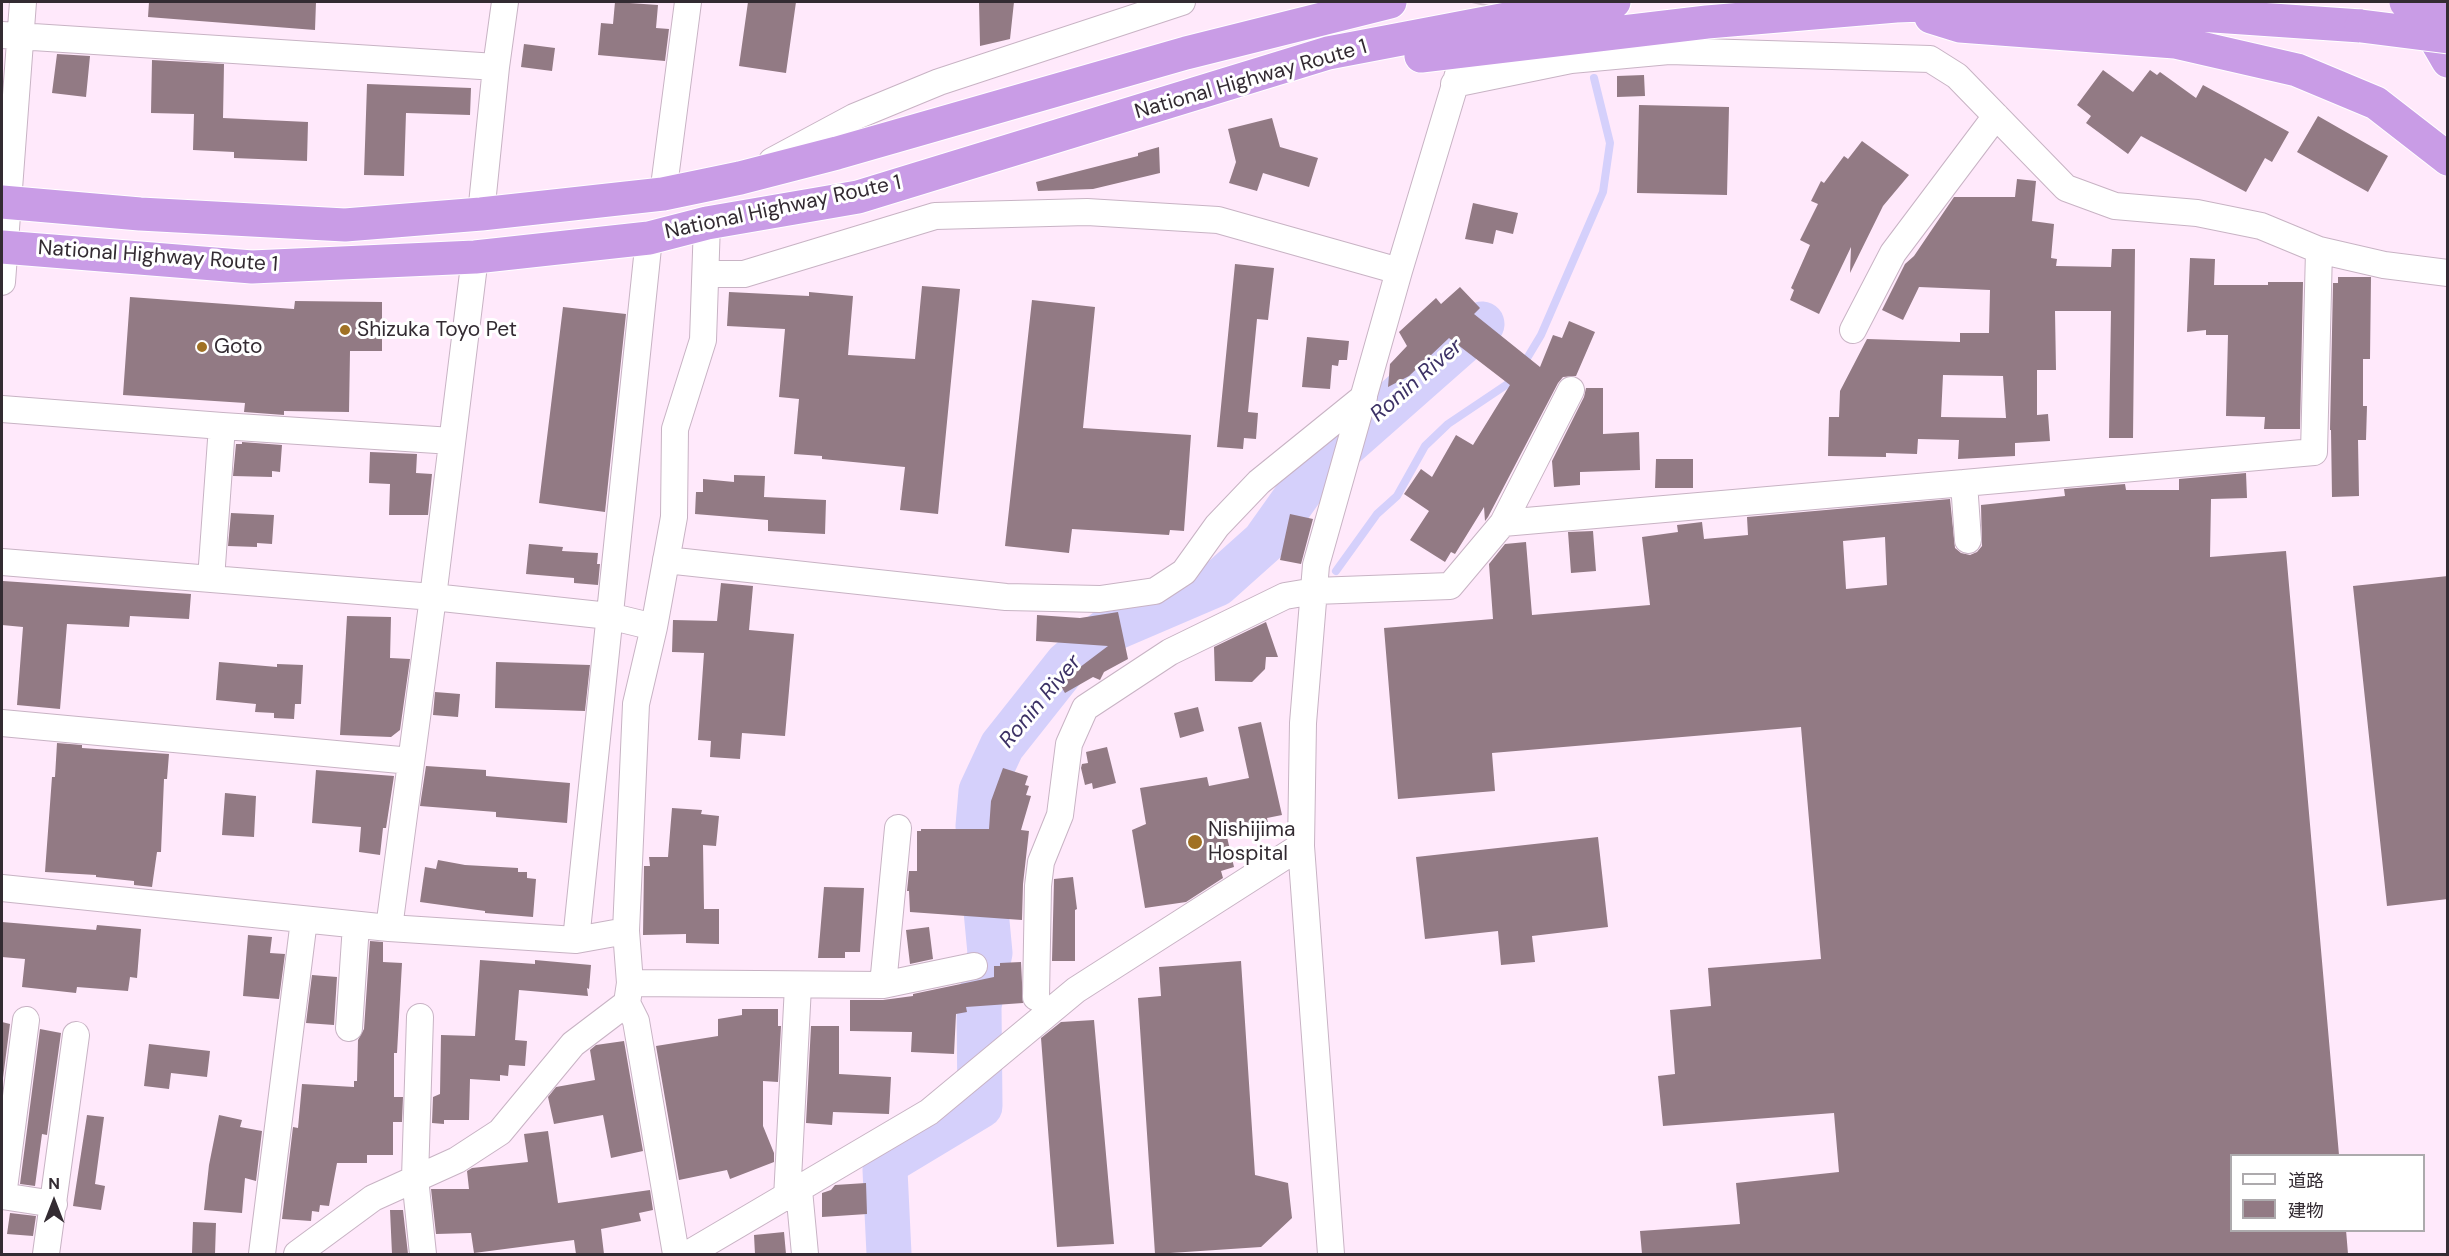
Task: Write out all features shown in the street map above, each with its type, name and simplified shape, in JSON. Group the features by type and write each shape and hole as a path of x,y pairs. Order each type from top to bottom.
{"highway":[{"path":"1186,53 1218,25 1296,2"},
{"name":"National Highway Route 1","path":"4,202 140,214 345,225 481,214 663,194 741,178 848,150 1186,53 1390,2"},
{"name":"National Highway Route 1","path":"3,247 252,267 475,257 649,238 707,223 858,197 1328,53 1585,4 1614,2"},
{"path":"1328,53 1399,58 1707,22 1896,6 2008,2 2361,26 2448,37"},
{"path":"2406,2 2448,7"},
{"path":"2413,2 2448,61"},
{"path":"1896,6 1960,26 2175,42 2297,70 2376,103 2448,159"}],"street":[{"path":"2,282 11,35 24,2"},
{"path":"481,214 505,2"},
{"path":"663,194 688,2"},
{"path":"741,178 854,117 939,82 1182,2"},
{"path":"11,35 496,66"},
{"path":"1454,84 1571,60 1669,51 1930,59 1957,76 2066,188 2115,206 2197,213 2261,226 2319,250 2384,265 2448,273"},
{"path":"1330,1254 1301,846 1303,723 1316,566 1399,271 1463,58"},
{"path":"1853,330 1893,253 1996,116"},
{"path":"706,274 744,274 935,216 1087,212 1218,220 1399,271"},
{"path":"676,1254 636,1021 628,993 626,931 636,705 654,627 674,518 675,429 704,340 707,223"},
{"path":"576,940 649,238"},
{"path":"1503,523 2314,452 2319,250"},
{"path":"389,928 434,597 475,257"},
{"path":"1035,997 1038,886 1041,862 1060,815 1069,744 1085,708 1170,652 1285,596 1315,591 1450,586 1503,523 1571,390"},
{"path":"666,560 1006,597 1100,599 1155,591 1184,572 1217,526 1259,482 1362,406"},
{"path":"2,409 452,441"},
{"path":"211,579 222,426"},
{"path":"1965,483 1968,540"},
{"path":"2,562 434,597 609,616 654,627"},
{"path":"2,723 411,761"},
{"path":"882,985 898,828"},
{"path":"688,1254 929,1112 1076,990 1301,846"},
{"path":"2,888 389,928 576,940 626,931"},
{"path":"262,1254 304,920"},
{"path":"349,1028 356,925"},
{"path":"297,1254 373,1198 458,1160 500,1132 573,1044 628,993 882,985 974,966"},
{"path":"798,986 793,1194 805,1254"},
{"path":"420,1017 415,1178 423,1254"},
{"path":"26,1020 2,1196 54,1204"},
{"path":"46,1254 76,1035"}],"building":[{"path":"149,2 316,2 315,30 148,17"},
{"path":"615,2 658,5 656,28 669,29 665,61 598,55 601,23 613,24"},
{"path":"748,2 796,2 786,73 739,66"},
{"path":"979,2 1014,2 1010,39 980,46"},
{"path":"524,44 555,48 552,71 521,67"},
{"path":"57,54 90,56 86,97 52,93"},
{"path":"152,60 224,64 223,118 308,122 307,161 234,158 234,152 193,150 194,114 151,113"},
{"path":"2103,70 2133,92 2150,70 2157,75 2160,72 2196,98 2203,85 2289,132 2272,162 2265,158 2246,192 2141,136 2128,154 2086,123 2091,116 2077,105"},
{"path":"1644,75 1645,96 1617,97 1617,76"},
{"path":"367,84 471,88 470,115 406,113 404,176 364,175"},
{"path":"1639,105 1729,107 1727,195 1637,193"},
{"path":"2318,116 2388,156 2368,192 2297,152"},
{"path":"1272,118 1280,147 1318,158 1309,187 1263,173 1257,191 1229,183 1236,162 1228,129"},
{"path":"1862,141 1909,175 1883,206 1850,273 1851,247 1819,314 1790,300 1794,290 1791,288 1810,245 1800,240 1818,204 1811,201 1821,181 1824,183 1844,156 1848,159"},
{"path":"1159,147 1160,173 1093,189 1038,191 1036,182 1138,156 1138,153"},
{"path":"2017,179 2036,181 2032,221 2054,224 2051,258 2057,259 2056,266 2111,267 2112,249 2135,249 2133,438 2109,438 2111,311 2055,311 2056,370 2037,370 2037,415 2048,414 2050,441 2015,443 2015,456 1958,459 1959,440 1918,439 1917,454 1886,453 1886,457 1828,456 1829,417 1839,417 1840,391 1867,339 1960,342 1960,333 1989,333 1990,290 1919,287 1903,320 1882,310 1905,264 1914,256 1954,197 2015,197","holes":["1943,375 2003,376 2006,418 1941,417"]},
{"path":"1473,203 1518,213 1513,234 1496,230 1493,244 1465,239"},
{"path":"2190,258 2215,259 2214,285 2268,285 2268,282 2303,282 2300,429 2264,429 2265,417 2226,416 2228,335 2206,335 2206,330 2187,332"},
{"path":"1235,264 1274,268 1268,320 1257,319 1248,412 1258,413 1256,439 1244,438 1243,449 1217,447"},
{"path":"2338,277 2371,277 2370,359 2363,359 2363,406 2367,406 2366,440 2358,440 2359,496 2332,497 2330,430 2333,283 2338,283"},
{"path":"922,286 960,289 938,514 900,510 905,467 794,454 799,399 779,397 785,329 727,326 729,292 809,296 809,292 853,296 848,355 915,359"},
{"path":"1460,287 1480,308 1474,314 1540,367 1553,335 1562,338 1569,321 1595,332 1576,376 1563,377 1558,383 1488,517 1485,521 1484,507 1455,554 1451,552 1445,562 1410,540 1429,511 1404,494 1421,469 1432,477 1456,435 1473,445 1510,385 1449,338 1409,376 1388,387 1390,364 1407,346 1399,332 1436,298 1441,304"},
{"path":"130,297 294,309 295,301 382,302 382,351 350,351 349,412 284,411 284,415 244,412 245,403 123,395"},
{"path":"1032,300 1095,307 1083,428 1191,435 1184,531 1170,530 1169,535 1072,529 1069,553 1005,546"},
{"path":"563,307 626,314 605,512 539,503"},
{"path":"1307,337 1349,341 1347,360 1339,360 1338,366 1332,365 1330,389 1302,387"},
{"path":"1586,388 1603,388 1603,434 1639,432 1640,470 1580,472 1580,485 1554,487 1552,461 1584,397"},
{"path":"242,442 282,445 280,472 272,471 272,477 233,476 236,444 242,444"},
{"path":"370,452 417,454 416,473 432,474 428,515 389,515 390,484 369,483"},
{"path":"1656,459 1693,459 1693,488 1655,488"},
{"path":"2246,473 2247,498 2211,499 2210,557 2286,551 2339,1154 2230,1154 2230,1232 2346,1232 2348,1254 1642,1254 1640,1231 1740,1224 1736,1183 1839,1172 1834,1113 1663,1126 1658,1076 1675,1074 1670,1010 1711,1006 1708,968 1821,959 1801,727 1492,753 1495,791 1398,799 1384,628 1493,619 1489,564 1505,544 1526,542 1532,615 1650,605 1642,537 1678,532 1677,525 1702,522 1704,539 1748,535 1747,517 1950,499 1955,548 1961,553 1970,555 1982,546 1981,505 2065,496 2064,489 2125,484 2126,490 2179,490 2179,479","holes":["1885,537 1887,585 1846,589 1843,541"]},
{"path":"734,475 765,476 764,497 826,500 825,534 768,531 768,520 695,514 696,492 703,492 703,479 734,482"},
{"path":"231,513 274,515 272,544 257,543 257,547 228,546"},
{"path":"1290,514 1313,519 1301,564 1280,560"},
{"path":"1593,531 1596,571 1571,573 1568,532"},
{"path":"529,544 563,547 562,551 598,553 597,564 600,564 598,585 574,583 574,578 526,574"},
{"path":"2448,576 2448,899 2387,906 2353,586"},
{"path":"3,581 191,594 189,619 130,616 129,627 67,624 60,709 17,705 23,627 2,625"},
{"path":"721,583 753,586 749,630 794,634 785,736 742,733 740,759 710,757 711,741 698,740 704,653 672,652 673,620 717,621"},
{"path":"1118,612 1128,659 1104,672 1100,680 1093,677 1065,693 1059,683 1108,646 1036,641 1037,615 1080,618"},
{"path":"347,616 391,617 390,658 410,659 400,730 391,737 340,735"},
{"path":"1266,622 1278,657 1266,657 1265,669 1252,682 1215,681 1214,647"},
{"path":"219,662 277,667 277,664 303,665 301,704 295,704 294,719 274,718 274,713 255,712 256,704 216,700"},
{"path":"496,662 590,665 585,711 495,708"},
{"path":"435,692 460,694 458,717 433,715"},
{"path":"1198,707 1204,731 1180,738 1174,713"},
{"path":"1261,722 1282,815 1267,818 1269,829 1227,837 1234,867 1221,871 1223,878 1186,902 1145,908 1132,830 1146,824 1140,788 1207,777 1209,786 1249,778 1238,727"},
{"path":"57,743 82,745 82,748 169,754 167,779 164,779 161,852 157,852 152,887 134,885 134,881 96,877 96,875 45,872 52,777 55,777"},
{"path":"1107,747 1116,783 1093,789 1092,783 1085,785 1081,768 1082,764 1088,763 1086,752"},
{"path":"426,766 486,770 486,776 570,783 567,823 496,817 496,812 420,806"},
{"path":"1003,768 1028,776 1025,785 1029,786 1026,795 1031,796 1021,830 1029,831 1023,884 1022,920 910,912 909,891 907,891 909,871 917,871 917,831 921,829 989,829 991,801"},
{"path":"316,770 394,776 380,855 359,852 361,827 312,823"},
{"path":"225,793 256,796 254,837 222,835"},
{"path":"672,808 702,810 701,814 719,816 716,846 703,845 704,909 719,909 719,944 686,943 686,934 643,935 644,866 650,866 649,857 668,857"},
{"path":"1598,837 1608,927 1532,936 1535,962 1501,965 1498,931 1425,939 1416,857"},
{"path":"438,860 465,865 518,868 518,872 527,872 527,878 536,879 533,917 485,913 485,911 420,902 425,867 436,869"},
{"path":"1073,877 1077,909 1075,910 1075,961 1052,961 1054,879"},
{"path":"824,887 864,888 860,952 845,952 845,958 818,958"},
{"path":"2,922 96,930 97,925 141,929 137,978 130,977 128,991 77,987 76,993 22,987 25,959 2,957"},
{"path":"929,927 933,959 910,964 906,930"},
{"path":"248,935 272,937 270,953 285,954 279,999 243,996"},
{"path":"370,941 383,942 383,962 402,963 397,1053 394,1053 394,1097 403,1097 402,1122 393,1122 393,1155 367,1155 367,1163 337,1163 329,1206 320,1205 319,1212 312,1211 311,1221 282,1219 293,1127 298,1128 302,1084 354,1087 354,1081 357,1081 358,1040 364,1029"},
{"path":"480,960 535,964 535,960 591,965 588,996 519,990 515,1040 527,1041 525,1066 509,1065 508,1076 500,1075 500,1081 470,1079 469,1120 444,1120 444,1124 432,1123 433,1097 440,1094 441,1035 475,1036"},
{"path":"1241,961 1255,1175 1288,1183 1292,1218 1261,1247 1155,1254 1138,998 1161,996 1159,967"},
{"path":"1021,962 1023,1003 966,1007 967,1012 956,1014 954,1054 911,1052 912,1032 850,1031 850,1000 883,1000 913,996 913,994 994,977 994,966 1000,966 1000,963"},
{"path":"312,975 337,977 334,1025 306,1023"},
{"path":"742,1009 778,1009 778,1026 781,1026 778,1082 763,1081 763,1126 774,1153 774,1162 730,1179 727,1170 679,1180 656,1046 718,1036 718,1019 742,1015"},
{"path":"1094,1020 1114,1244 1057,1247 1041,1038 1061,1022"},
{"path":"2,1022 10,1024 3,1078 2,1078"},
{"path":"811,1026 839,1026 839,1074 891,1077 889,1114 833,1112 832,1125 806,1123"},
{"path":"40,1029 61,1033 47,1135 42,1134 35,1186 20,1184"},
{"path":"624,1041 643,1151 611,1158 603,1115 554,1124 548,1097 556,1087 595,1080 590,1050 596,1045"},
{"path":"149,1044 210,1051 207,1077 171,1073 169,1089 144,1086"},
{"path":"87,1115 104,1117 95,1184 105,1186 101,1210 73,1206"},
{"path":"219,1115 242,1120 240,1127 262,1131 256,1181 245,1178 242,1213 204,1210 209,1165"},
{"path":"548,1131 558,1203 650,1190 653,1210 639,1213 641,1221 601,1229 604,1254 576,1254 574,1240 474,1253 471,1233 436,1234 431,1189 469,1189 467,1171 472,1168 528,1162 524,1134"},
{"path":"866,1183 867,1214 822,1217 822,1193 831,1190 835,1185"},
{"path":"390,1210 403,1210 408,1254 392,1254"},
{"path":"10,1213 36,1216 33,1236 7,1234"},
{"path":"193,1222 216,1223 215,1254 192,1254"},
{"path":"784,1232 786,1254 755,1254 754,1235"}],"waterway":[{"path":"1523,365 1541,335 1603,192 1610,143 1594,78"},
{"name":"Ronin River","path":"889,1254 885,1170 892,1159 980,1106 979,1006 990,953 978,826 981,791 1002,746 1067,664 1105,632 1217,584 1264,542 1313,473 1482,324"},
{"path":"1336,571 1377,514 1397,496 1425,446 1448,424 1515,378"}],"tunnel":[{"path":"1467,42 1476,2"}],"place":[{"name":"Shizuka Toyo Pet","path":"345,330"},
{"name":"Goto","path":"202,347"},
{"name":"Nishijima Hospital","path":"1195,842"}]}
